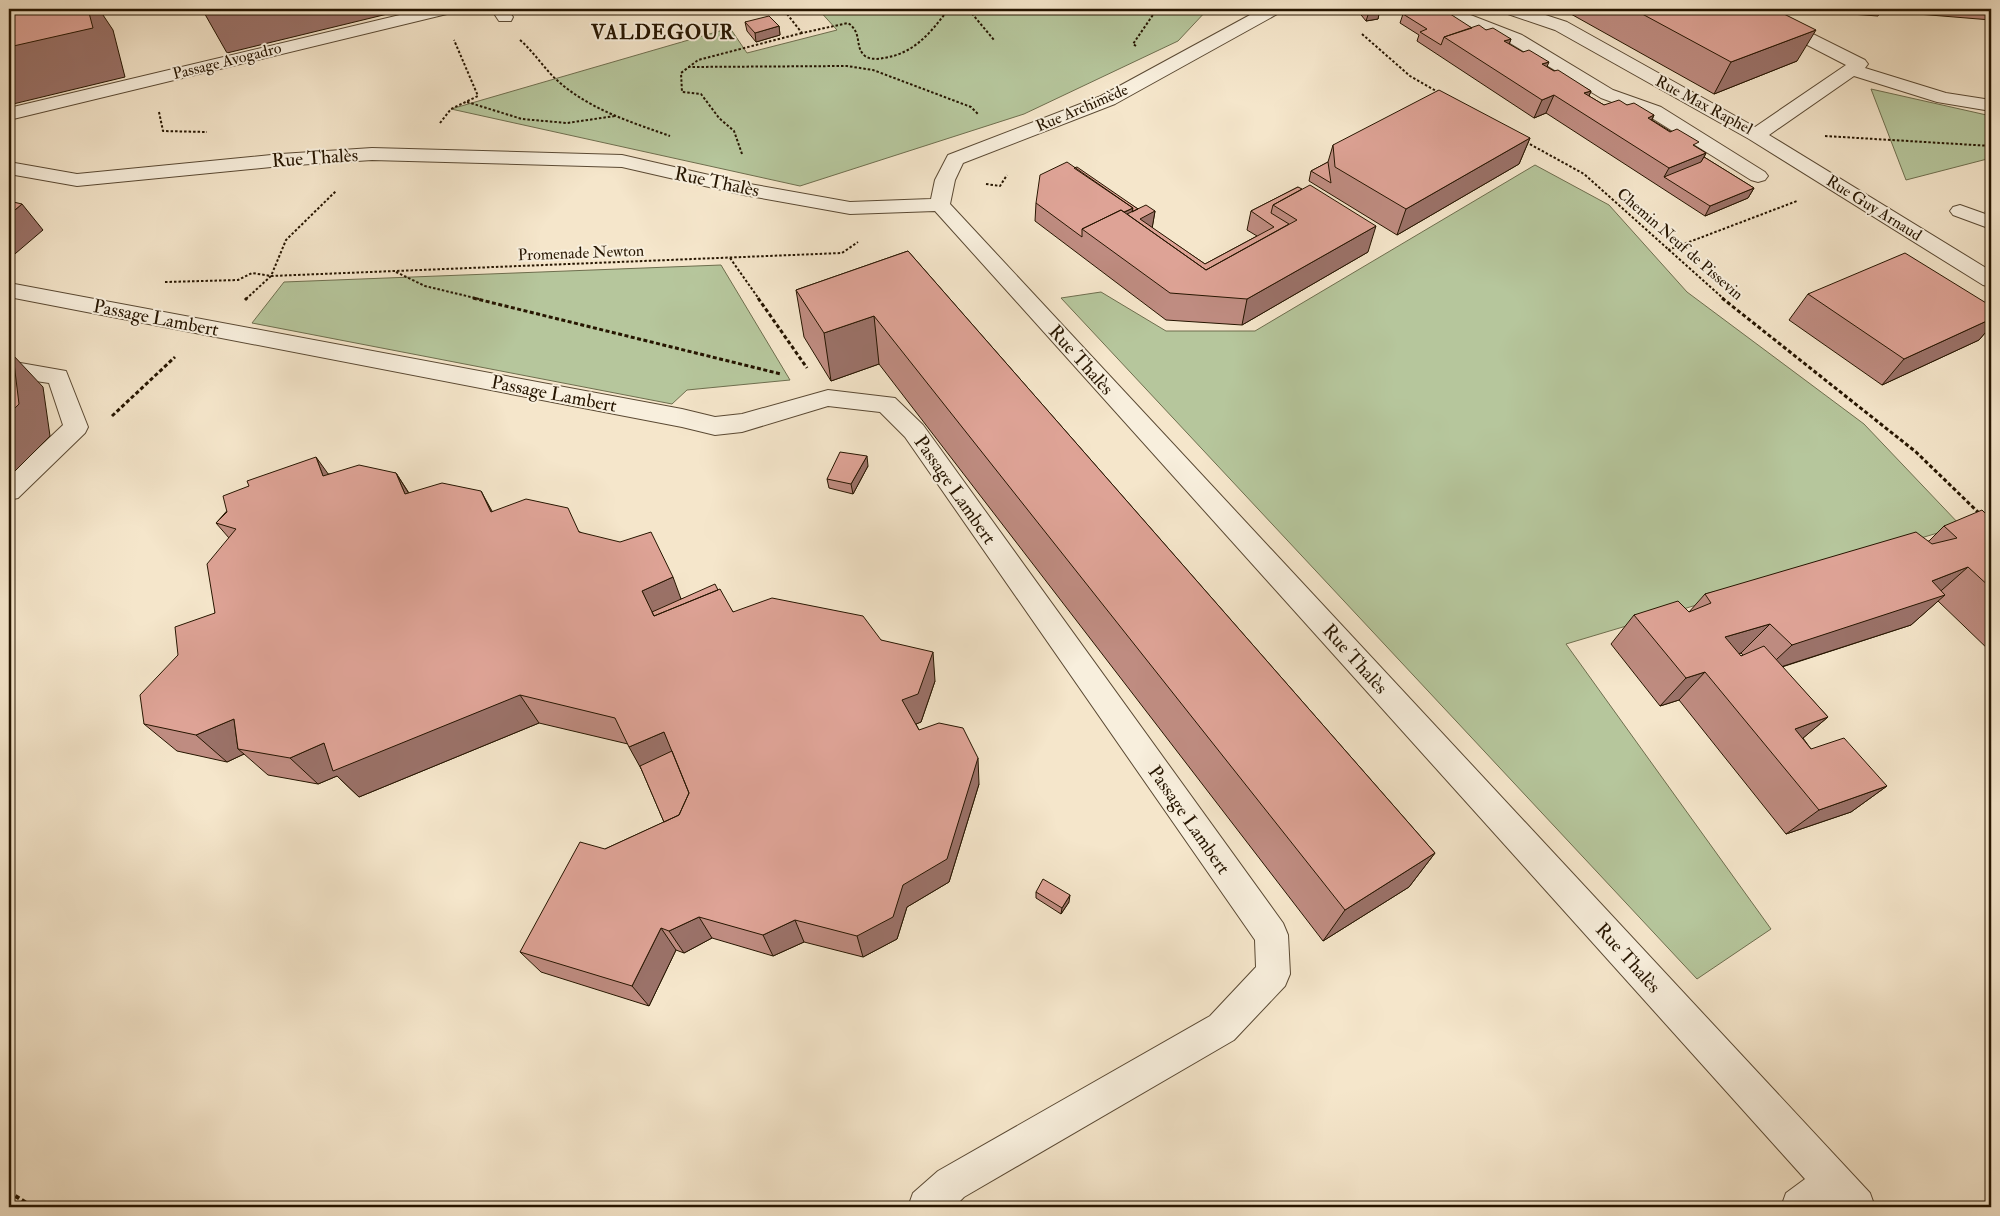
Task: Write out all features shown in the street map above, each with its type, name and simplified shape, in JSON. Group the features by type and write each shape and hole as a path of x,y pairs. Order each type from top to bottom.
{"street":[{"name":"Passage Avogadro","path":"9,114 442,9"},
{"name":"Rue Archimède","path":"940,205 945,180 955,159 1108,100 1273,9"},
{"path":"1304,9 1339,9"},
{"path":"1420,9 1446,11 1516,39 1607,94 1654,111 1758,176"},
{"name":"Rue Max Raphel","path":"1511,9 1561,26 1764,130 1851,69"},
{"path":"1751,9 1859,64 1851,69"},
{"path":"1851,69 1943,98 1991,105"},
{"name":"Rue Guy Arnaud","path":"1764,130 1838,185 1991,280"},
{"name":"Rue Thalès","path":"9,168 77,180 281,160 372,154 622,162 744,189 850,208 940,205 1844,1194"},
{"path":"1960,211 1991,223"},
{"name":"Passage Lambert","path":"9,290 662,414 715,426 742,423 822,391 887,404 914,431 1271,935 1273,974 1222,1028 951,1184 927,1207"},
{"path":"9,369 58,376 76,427 9,491"},
{"path":"1800,1207 1844,1194"}],"path":[{"path":"440,124 451,109 478,96 442,9"},
{"path":"734,153 742,155 734,131 719,118 701,94 682,92 681,73 698,60 848,23 854,26 860,35 860,47 865,56 876,60 904,55 917,47 948,10 973,9"},
{"path":"1339,9 1410,76 1442,95"},
{"path":"969,10 994,40"},
{"path":"787,14 802,33"},
{"path":"520,40 534,52 558,82 602,111 671,136"},
{"path":"688,67 856,67 873,70 971,107"},
{"path":"466,102 522,118 567,123 615,116"},
{"path":"1764,130 1839,138 1991,146"},
{"name":"Chemin Neuf de Pissevin","path":"1524,142 1584,174 1706,285 1916,452 1984,518"},
{"path":"247,298 271,276 286,240 341,185"},
{"path":"1667,250 1838,185"},
{"name":"Promenade Newton","path":"271,276 842,253 863,238"},
{"path":"730,258 822,391"},
{"path":"396,272 425,286 822,391"},
{"path":"137,394 166,365"},
{"path":"9,1192 33,1207"}],"green space":[{"path":"818,9 1208,9 1178,41 1024,114 800,186 451,109 730,28 747,53 837,30"},
{"path":"1871,89 1991,116 1991,158 1906,180"},
{"path":"1535,165 1609,205 1687,292 1864,424 1961,526 1566,644 1771,929 1697,979 1061,298 1101,292 1166,331 1255,331"},
{"path":"721,265 790,380 687,390 672,404 252,323 284,282"}],"building":[{"path":"9,9 88,9 93,28 9,47"},
{"path":"1366,9 1379,9 1380,10 1369,12"},
{"path":"1420,9 1432,9 1438,13 1444,10 1472,28 1444,37 1441,45 1420,32 1427,29 1403,14"},
{"path":"1633,9 1774,9 1816,30 1731,62"},
{"path":"769,16 779,26 755,33 745,22"},
{"path":"1479,25 1486,30 1493,28 1511,39 1504,41 1523,52 1529,50 1549,62 1542,64 1554,71 1558,70 1591,91 1584,93 1604,105 1619,100 1627,105 1634,103 1654,115 1648,118 1670,132 1677,129 1699,142 1693,145 1706,153 1669,168 1554,95 1542,100 1444,37"},
{"path":"1439,90 1530,138 1406,209 1335,167 1333,145"},
{"path":"1704,157 1754,188 1710,206 1664,177 1701,162"},
{"path":"1067,162 1133,208 1124,212 1121,210 1082,229 1082,237 1036,203 1040,175"},
{"path":"1328,162 1331,183 1311,171"},
{"path":"1077,167 1138,209 1132,212 1133,208 1074,168"},
{"path":"1310,185 1376,226 1247,299 1170,293 1082,229 1121,210 1206,270 1297,220 1273,205"},
{"path":"1298,187 1302,189 1273,205 1271,213 1289,224 1206,270 1127,214 1146,205 1155,211 1140,219 1205,264 1274,227 1251,211"},
{"path":"9,201 22,204 9,215"},
{"path":"908,251 1435,853 1345,910 874,316 824,333 796,290"},
{"path":"1905,253 1991,306 1991,319 1904,359 1808,294"},
{"path":"9,354 13,355 19,404 9,414"},
{"path":"840,452 867,456 851,484 827,479"},
{"path":"316,457 323,476 359,465 396,473 405,494 442,483 481,491 491,512 526,499 568,508 579,532 620,542 651,532 673,577 642,591 654,616 720,589 733,612 772,598 863,616 881,640 933,652 918,694 902,700 919,730 939,723 963,728 978,758 947,859 903,885 893,917 857,936 795,920 763,935 699,917 669,931 661,928 632,986 520,952 580,842 605,849 679,815 689,793 664,732 629,747 615,718 520,695 333,771 324,743 290,758 238,749 234,719 196,735 144,724 140,695 178,655 175,627 215,613 207,564 236,529 216,523 227,512 223,496 249,486 247,481"},
{"path":"1982,510 1991,519 1991,588 1968,567 1932,581 1945,595 1792,645 1770,624 1725,637 1741,656 1764,646 1828,717 1795,729 1811,749 1844,738 1887,786 1819,810 1705,672 1686,678 1634,615 1678,601 1689,612 1711,603 1705,594 1916,532 1932,544 1957,538 1944,526"},
{"path":"715,584 718,590 654,616 652,612"},
{"path":"672,751 689,793 679,815 664,822 640,766"},
{"path":"1043,879 1070,895 1062,908 1036,892"}],"district":[{"name":"VALDEGOUR","path":"663,32"}]}
